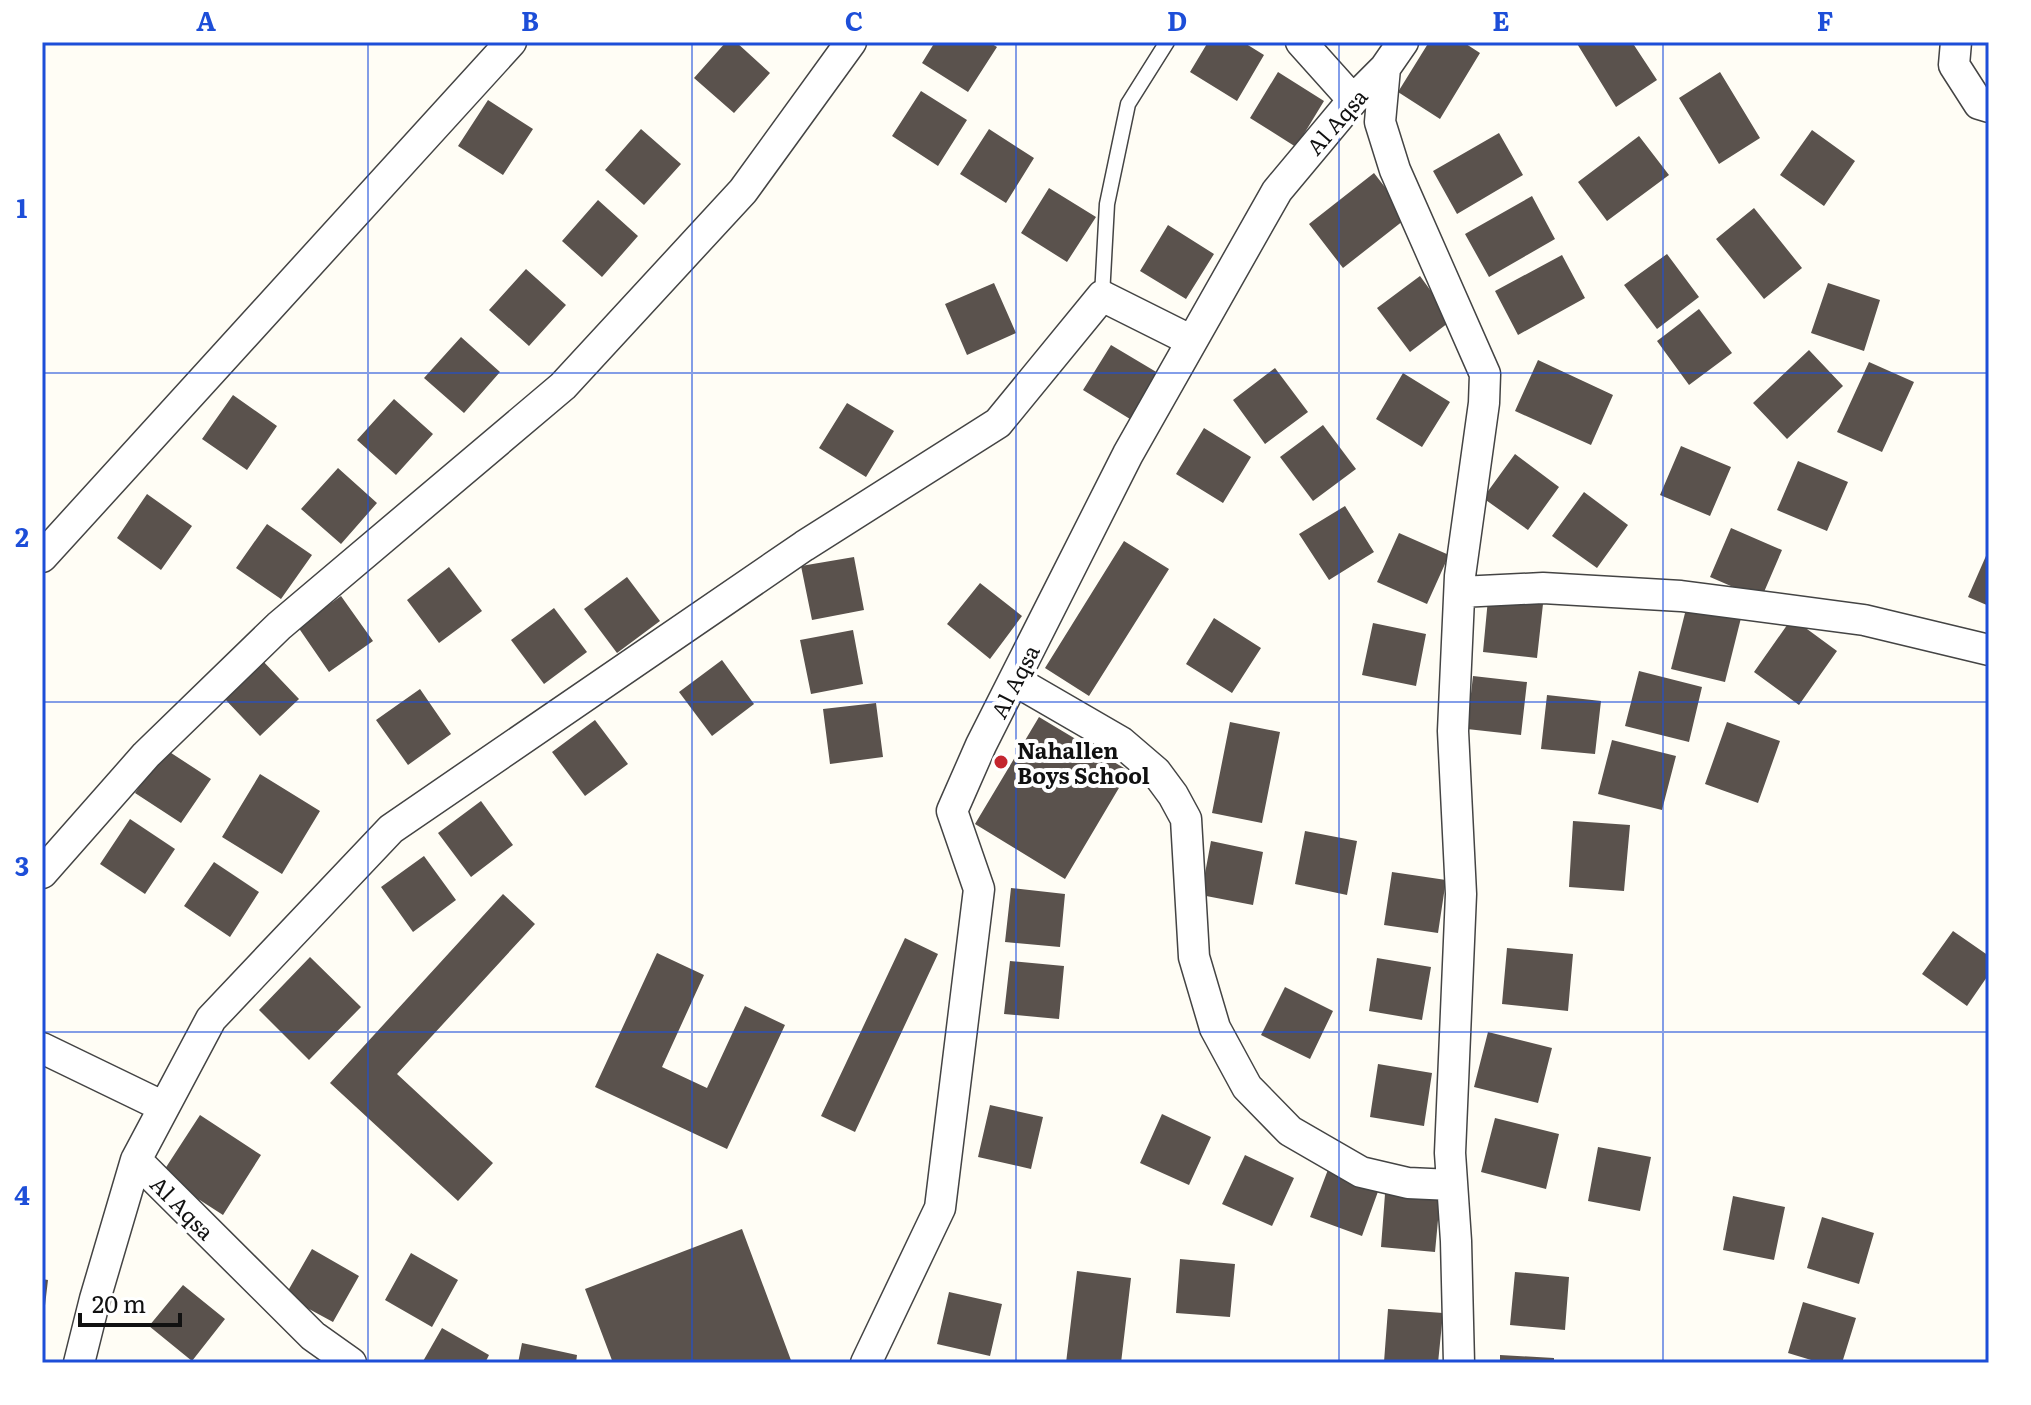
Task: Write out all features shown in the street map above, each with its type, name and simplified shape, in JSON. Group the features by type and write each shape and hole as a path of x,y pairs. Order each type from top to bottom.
{"street":[{"path":"42,557 511,42"},
{"path":"42,873 146,755 279,626 563,386 743,191 851,42"},
{"path":"1301,42 1353,100"},
{"name":"Al Aqsa","path":"866,1363 940,1208 979,889 952,811 981,745 1128,454 1277,191 1353,100 1385,68 1403,42"},
{"path":"1956,42 1954,65 1979,104 1989,107"},
{"path":"1385,68 1380,122 1395,170 1485,374 1460,592 1453,731 1461,894 1450,1153 1459,1363"},
{"path":"136,1160 211,1019 391,829 804,546 998,423 1102,296 1192,341"},
{"path":"1460,592 1543,588 1681,596 1864,620 1989,650"},
{"path":"1014,680 1121,742 1156,772 1173,795 1186,819 1194,957 1215,1028 1247,1087 1290,1131 1361,1172 1408,1183 1452,1185"},
{"path":"42,1048 164,1107"},
{"name":"Al Aqsa","path":"79,1363 136,1160 313,1336 351,1363"}],"lane":[{"path":"1102,296 1107,204 1128,104 1167,42"}],"building":[{"path":"726,42 736,42 770,73 734,113 694,78"},
{"path":"935,42 989,42 997,47 968,92 922,63"},
{"path":"1208,42 1243,42 1264,55 1237,101 1190,72"},
{"path":"1429,42 1463,42 1480,53 1440,119 1398,92"},
{"path":"1576,42 1632,42 1657,80 1616,107"},
{"path":"1278,72 1324,101 1296,147 1250,118"},
{"path":"1720,72 1760,138 1719,164 1679,98"},
{"path":"921,91 967,120 938,166 892,136"},
{"path":"488,100 533,129 503,175 458,146"},
{"path":"641,129 681,164 644,205 605,170"},
{"path":"989,129 1034,158 1006,203 960,174"},
{"path":"1812,130 1855,161 1824,206 1780,175"},
{"path":"1499,133 1523,175 1457,214 1433,171"},
{"path":"1639,136 1669,175 1607,221 1578,182"},
{"path":"1374,173 1408,217 1343,268 1309,224"},
{"path":"1049,188 1096,217 1067,262 1021,233"},
{"path":"1532,196 1555,239 1489,277 1465,234"},
{"path":"598,200 638,236 602,277 562,241"},
{"path":"1754,208 1802,268 1764,299 1716,239"},
{"path":"1168,225 1214,254 1186,299 1140,271"},
{"path":"1667,254 1699,297 1657,329 1624,285"},
{"path":"1562,255 1585,298 1518,335 1495,291"},
{"path":"526,269 566,305 529,346 489,310"},
{"path":"1420,276 1452,320 1410,352 1377,308"},
{"path":"994,283 1016,333 967,355 945,304"},
{"path":"1828,283 1880,300 1864,351 1811,333"},
{"path":"1699,309 1732,353 1689,385 1657,341"},
{"path":"461,337 500,372 464,413 424,378"},
{"path":"1111,345 1158,373 1130,419 1083,390"},
{"path":"1809,350 1843,386 1787,439 1753,403"},
{"path":"1538,360 1613,395 1591,445 1515,411"},
{"path":"1869,362 1914,382 1882,452 1837,432"},
{"path":"1275,368 1308,412 1265,444 1233,400"},
{"path":"1403,373 1450,402 1422,447 1376,419"},
{"path":"233,395 277,426 247,470 202,439"},
{"path":"394,399 433,434 396,475 357,440"},
{"path":"847,403 894,431 866,477 819,448"},
{"path":"1323,425 1356,469 1313,501 1280,457"},
{"path":"1204,428 1251,457 1223,503 1176,474"},
{"path":"1681,446 1731,467 1710,516 1660,495"},
{"path":"1515,454 1559,487 1528,530 1483,498"},
{"path":"1798,461 1848,482 1827,531 1777,510"},
{"path":"338,468 377,503 341,544 301,509"},
{"path":"1584,492 1628,525 1597,568 1552,536"},
{"path":"147,494 192,526 161,570 117,538"},
{"path":"1345,506 1374,552 1329,580 1299,534"},
{"path":"267,524 312,555 281,599 236,568"},
{"path":"1731,528 1782,550 1761,599 1710,577"},
{"path":"1399,533 1449,555 1427,604 1377,582"},
{"path":"1124,541 1169,569 1089,696 1045,668"},
{"path":"1989,549 1989,606 1968,597"},
{"path":"854,557 864,610 812,620 801,566"},
{"path":"449,567 482,611 439,643 407,600"},
{"path":"627,577 660,621 617,653 584,609"},
{"path":"980,583 1022,616 990,659 947,624"},
{"path":"341,596 373,641 329,672 298,627"},
{"path":"1488,599 1543,604 1537,658 1483,652"},
{"path":"1687,605 1741,618 1725,682 1671,669"},
{"path":"554,608 587,652 544,684 511,640"},
{"path":"1214,618 1261,648 1232,693 1186,664"},
{"path":"1792,618 1837,651 1799,705 1754,672"},
{"path":"1373,623 1426,634 1416,686 1362,675"},
{"path":"853,630 863,684 811,694 800,640"},
{"path":"261,659 299,699 260,736 222,696"},
{"path":"722,660 754,704 712,736 679,692"},
{"path":"1639,671 1702,687 1689,742 1625,726"},
{"path":"1473,676 1527,682 1521,735 1467,729"},
{"path":"420,689 451,734 408,765 376,720"},
{"path":"1547,695 1601,701 1595,754 1541,749"},
{"path":"876,703 883,757 830,764 823,709"},
{"path":"1039,717 1129,771 1065,879 975,824"},
{"path":"595,720 628,764 585,796 552,752"},
{"path":"1230,722 1280,732 1262,823 1212,813"},
{"path":"1727,722 1780,741 1758,803 1705,784"},
{"path":"1612,740 1676,756 1662,810 1598,794"},
{"path":"165,749 211,779 181,823 135,793"},
{"path":"260,774 320,811 282,874 222,837"},
{"path":"481,801 513,845 471,877 438,833"},
{"path":"130,819 175,849 145,894 100,864"},
{"path":"1573,821 1630,825 1624,891 1569,887"},
{"path":"1305,831 1357,841 1347,895 1295,884"},
{"path":"1211,841 1263,852 1253,905 1201,895"},
{"path":"424,856 456,900 413,932 381,887"},
{"path":"214,862 259,892 230,937 184,906"},
{"path":"1392,872 1446,880 1438,933 1384,925"},
{"path":"1011,888 1065,894 1060,947 1005,942"},
{"path":"503,894 535,924 397,1074 493,1163 458,1201 330,1083"},
{"path":"1953,931 1989,956 1989,974 1967,1006 1922,974"},
{"path":"905,938 938,954 855,1132 821,1116"},
{"path":"1507,948 1573,954 1568,1011 1502,1004"},
{"path":"657,953 704,975 662,1067 707,1088 745,1006 785,1025 727,1149 595,1087"},
{"path":"310,957 361,1007 309,1060 259,1010"},
{"path":"1377,958 1431,967 1422,1020 1369,1011"},
{"path":"1010,961 1064,966 1059,1019 1004,1014"},
{"path":"1285,987 1333,1011 1310,1059 1261,1035"},
{"path":"1488,1032 1552,1048 1538,1103 1474,1087"},
{"path":"1378,1064 1432,1073 1424,1126 1370,1117"},
{"path":"990,1105 1043,1117 1031,1169 978,1157"},
{"path":"1162,1114 1211,1137 1189,1185 1140,1163"},
{"path":"200,1115 261,1155 223,1215 161,1175"},
{"path":"1495,1118 1559,1134 1546,1189 1481,1172"},
{"path":"1598,1147 1651,1157 1640,1211 1588,1201"},
{"path":"1245,1155 1294,1178 1272,1226 1222,1204"},
{"path":"1329,1167 1380,1186 1362,1236 1310,1217"},
{"path":"1385,1194 1440,1199 1435,1252 1381,1247"},
{"path":"1733,1196 1785,1207 1774,1260 1723,1250"},
{"path":"1822,1217 1874,1233 1859,1284 1807,1268"},
{"path":"742,1229 792,1363 613,1363 585,1289"},
{"path":"312,1249 359,1276 333,1322 285,1296"},
{"path":"411,1253 458,1280 432,1327 385,1300"},
{"path":"1180,1259 1235,1264 1230,1317 1176,1313"},
{"path":"1077,1271 1131,1278 1121,1363 1066,1363"},
{"path":"1515,1272 1569,1277 1565,1330 1510,1325"},
{"path":"42,1279 48,1280 44,1314 42,1314"},
{"path":"183,1285 225,1319 192,1361 149,1326"},
{"path":"949,1292 1002,1304 990,1356 937,1344"},
{"path":"1803,1302 1856,1318 1842,1363 1821,1363 1788,1353"},
{"path":"1388,1309 1443,1313 1438,1363 1384,1362"},
{"path":"442,1328 489,1355 485,1363 422,1363"},
{"path":"522,1343 577,1355 576,1363 518,1363"},
{"path":"1500,1355 1554,1358 1554,1363 1500,1363"}],"place":[{"name":"Nahallen Boys School","path":"1001,762"}]}
